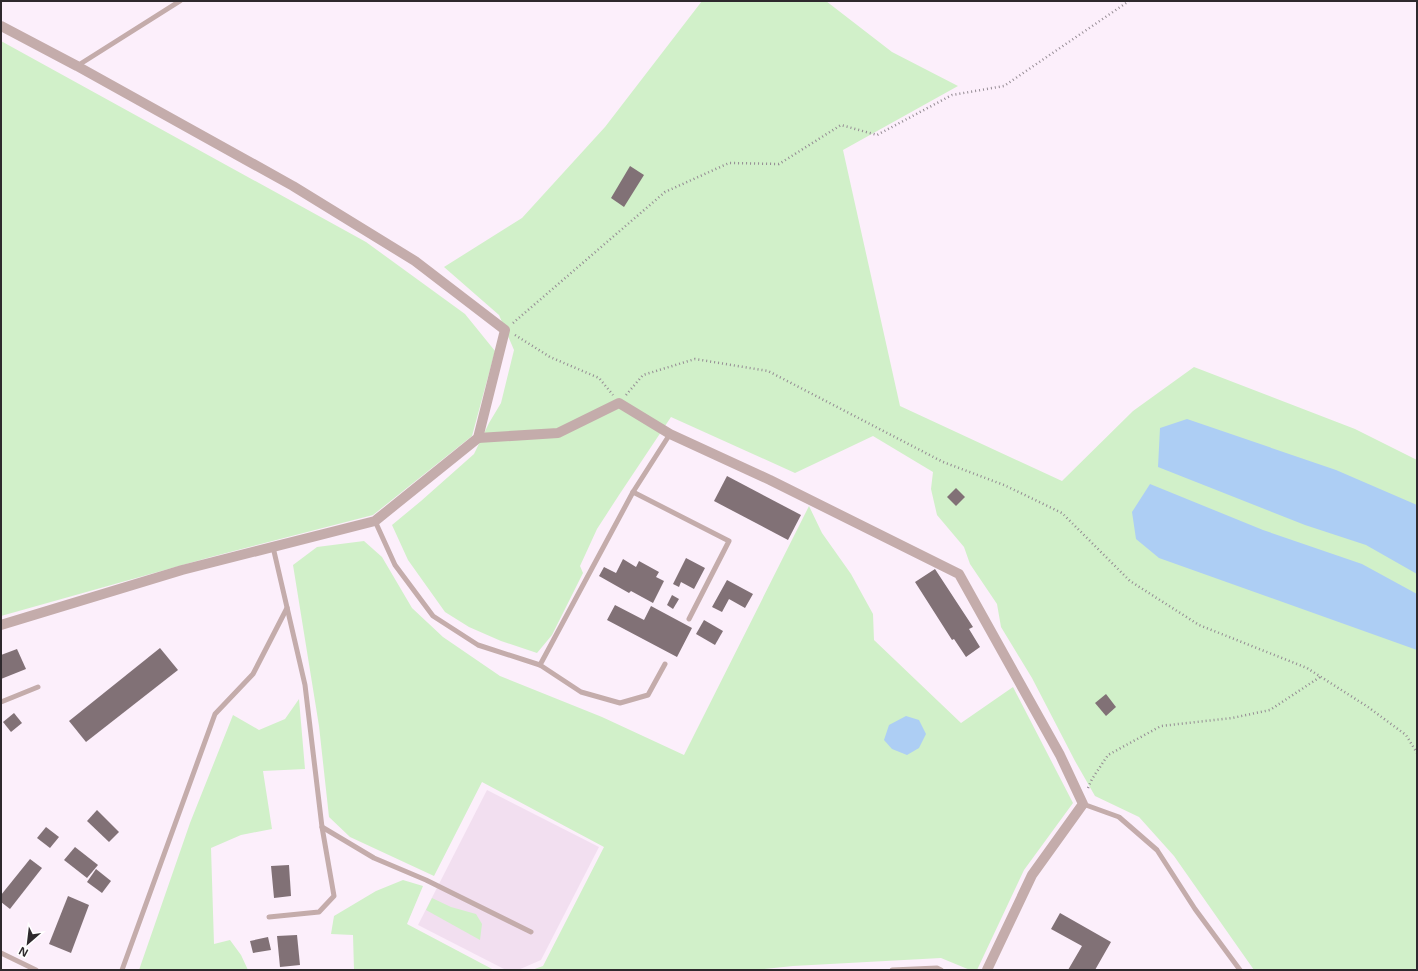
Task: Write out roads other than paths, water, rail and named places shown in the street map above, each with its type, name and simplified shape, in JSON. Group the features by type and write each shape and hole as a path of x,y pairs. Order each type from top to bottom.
{"street":[{"path":"1,26 77,66 292,186 415,261 505,330 478,438"},
{"path":"1,625 182,570 375,520 478,438 558,433 619,403 670,434 770,480 959,574 1060,755 1083,804 1032,875 986,970"}],"lane":[{"path":"77,66 180,1"},
{"path":"540,665 633,492 670,434"},
{"path":"633,492 729,541 689,619"},
{"path":"375,520 395,564 433,616 478,645 540,665 581,692 620,703 648,695 665,664"},
{"path":"269,917 319,912 334,896 322,827 305,685 273,547"},
{"path":"122,970 216,714 253,674 287,608"},
{"path":"1,702 38,687"},
{"path":"1083,804 1119,817 1157,850 1240,970"},
{"path":"322,827 374,858 426,880 531,932"},
{"path":"1,953 36,970"},
{"path":"892,970 937,968 941,970"}],"water":[{"path":"1187,419 1336,470 1417,505 1417,574 1366,545 1305,525 1158,467 1160,428"},
{"path":"1150,484 1263,530 1362,564 1417,594 1417,650 1159,558 1136,539 1132,512"},
{"path":"906,716 919,720 926,734 919,748 907,755 892,749 884,740 889,725"}]}
